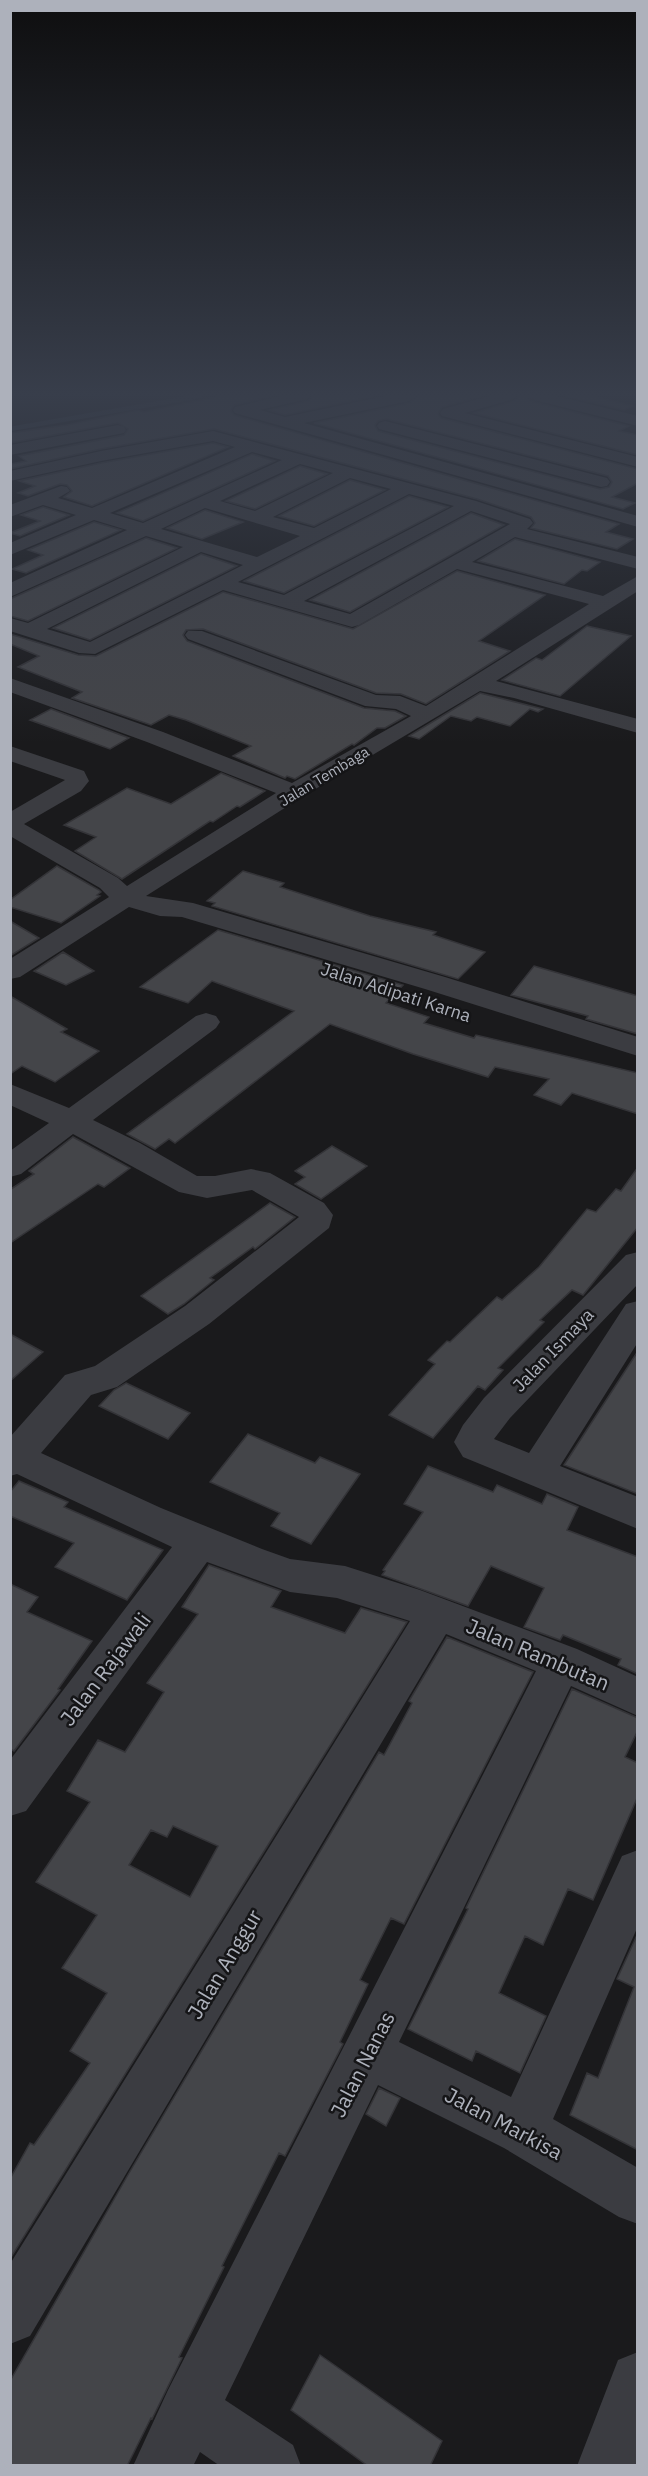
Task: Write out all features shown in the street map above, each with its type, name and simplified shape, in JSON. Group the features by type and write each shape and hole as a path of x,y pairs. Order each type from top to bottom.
{"street":[{"path":"89,512 260,564"},
{"path":"10,550 98,512"},
{"path":"10,591 184,512"},
{"path":"238,512 315,534"},
{"path":"258,517 269,512"},
{"path":"19,627 90,649 224,584 360,512"},
{"path":"287,602 459,512"},
{"path":"224,584 353,621 524,523 488,512"},
{"path":"599,512 629,520"},
{"path":"513,531 638,563"},
{"path":"19,627 199,546"},
{"path":"455,563 626,595"},
{"name":"Jalan Tembaga","path":"18,959 145,904 294,792 555,645 626,595"},
{"path":"195,635 373,701 399,703 428,715"},
{"path":"10,684 155,737 294,792"},
{"path":"485,686 517,692 638,726"},
{"path":"10,753 67,771 76,776 77,781 73,786 10,822"},
{"name":"Jalan Adipati Karna","path":"10,826 170,919 428,992 638,1047"},
{"name":"Jalan Adipati Karna","path":"428,992 638,1068"},
{"path":"10,1167 206,1022"},
{"path":"10,1093 126,1149 182,1182 198,1187 217,1187 248,1179 259,1180 317,1215 317,1220 197,1315 104,1378 89,1380 78,1385 12,1458"},
{"name":"Jalan Ismaya","path":"536,1473 477,1447 473,1442 476,1435 497,1408 638,1263"},
{"path":"638,1313 536,1473 638,1514"},
{"name":"Jalan Rambutan","path":"12,1458 199,1542 285,1574 342,1582 437,1613 562,1662 638,1697"},
{"name":"Jalan Rajawali","path":"10,1796 199,1542"},
{"name":"Jalan Anggur","path":"10,2316 437,1613"},
{"name":"Jalan Nanas","path":"162,2466 562,1662"},
{"path":"522,2130 638,1872"},
{"name":"Jalan Markisa","path":"368,2053 522,2130 638,2198"},
{"path":"606,2466 638,2380"},
{"path":"188,2410 272,2466"}],"building":[{"path":"30,512 58,512 69,515 20,536 10,533 40,521 21,515"},
{"path":"120,512 164,512 143,521 117,513"},
{"path":"202,512 210,512 243,522 202,539 167,528"},
{"path":"288,512 343,512 314,526 279,516"},
{"path":"379,512 439,512 284,593 244,581"},
{"path":"515,512 575,512 619,524 606,532 633,539 617,549 531,528 535,523 531,517"},
{"path":"471,513 504,525 350,612 310,600"},
{"path":"94,522 121,530 26,573 12,569 43,555 28,550"},
{"path":"146,538 177,548 28,621 10,616 10,599"},
{"path":"515,539 600,562 587,571 582,570 564,584 478,561"},
{"path":"201,554 237,566 90,640 53,628"},
{"path":"457,571 545,595 479,641 510,651 426,704 401,694 376,693 203,629 186,630 183,635 187,641 364,708 395,711 406,716 385,728 377,728 354,745 352,744 295,779 287,776 285,778 233,756 251,746 186,720 169,715 151,725 72,698 82,692 18,667 39,656 10,644 10,634 78,655 96,656 223,592 353,629"},
{"path":"587,626 631,636 560,696 502,680 536,658 542,660"},
{"path":"480,693 543,709 538,712 530,709 510,726 477,717 471,721 451,716 419,739 409,736"},
{"path":"51,709 129,738 110,749 30,720"},
{"path":"221,773 265,791 213,822 210,821 122,879 75,851 96,837 64,825 127,788 171,804"},
{"path":"57,866 99,890 101,892 97,895 100,896 61,923 10,907 10,900"},
{"path":"243,871 284,883 280,887 370,916 436,932 433,935 485,952 458,979 212,906 215,903 207,901"},
{"path":"10,921 39,938 10,956"},
{"path":"218,930 403,985 386,1003 429,1017 424,1023 474,1038 476,1035 638,1073 638,1114 572,1093 561,1105 534,1095 549,1079 495,1067 488,1077 413,1054 330,1024 175,1143 169,1139 155,1149 127,1134 294,1011 212,981 188,1003 140,987"},
{"path":"63,952 94,971 66,985 34,971"},
{"path":"534,966 638,996 638,1034 586,1019 588,1016 511,995"},
{"path":"10,996 67,1029 61,1032 99,1051 55,1082 22,1066 10,1074"},
{"path":"73,1137 130,1168 104,1187 98,1184 10,1243 11,1189 34,1174 29,1171"},
{"path":"332,1146 367,1166 321,1199 295,1184 305,1177 295,1171"},
{"path":"638,1167 638,1227 583,1295 572,1290 540,1320 544,1322 498,1368 503,1370 485,1390 478,1386 433,1438 389,1415 435,1364 428,1360 447,1341 450,1342 497,1297 502,1300 539,1267 587,1209 596,1212 616,1189 621,1191"},
{"path":"270,1203 295,1217 255,1249 253,1247 210,1278 214,1280 184,1304 168,1314 141,1296"},
{"path":"10,1334 43,1352 10,1381"},
{"path":"638,1351 638,1494 564,1465"},
{"path":"126,1383 190,1413 168,1439 99,1406 114,1390"},
{"path":"248,1434 315,1463 320,1457 360,1474 311,1544 271,1526 280,1513 210,1482"},
{"path":"428,1466 493,1492 497,1485 542,1504 547,1494 578,1507 567,1530 638,1557 638,1674 618,1665 621,1659 563,1635 560,1640 524,1627 544,1588 491,1566 468,1606 382,1575 385,1571 383,1570 423,1512 404,1504"},
{"path":"19,1481 68,1502 64,1507 163,1550 127,1600 55,1567 74,1543 10,1516 10,1492"},
{"path":"209,1565 281,1591 271,1607 345,1633 361,1608 407,1622 10,2259 10,2179 30,2143 34,2145 90,2063 70,2051 107,1993 62,1968 97,1915 36,1882 90,1802 67,1791 98,1740 125,1752 164,1692 147,1683 198,1614 182,1607","holes":["173,1826 218,1846 190,1897 129,1865 151,1830 167,1837"]},
{"path":"10,1584 38,1597 27,1612 92,1641 58,1689 60,1690 14,1751 10,1749"},
{"path":"447,1637 533,1672 404,1924 391,1918 360,1980 368,1984 340,2042 343,2044 285,2156 279,2153 222,2266 224,2267 179,2357 182,2358 152,2419 127,2466 10,2466 10,2381 129,2173 379,1752 384,1755 412,1703 409,1701"},
{"path":"572,1689 638,1718 638,1730 625,1757 638,1763 638,1796 593,1900 568,1889 543,1945 525,1936 499,1993 546,2016 520,2073 476,2051 472,2061 408,2029 468,1909 466,1908"},
{"path":"638,1933 638,2150 570,2115 587,2073 598,2078 634,1987 617,1979"},
{"path":"379,2088 400,2098 386,2126 366,2114"},
{"path":"320,2355 442,2441 430,2466 368,2466 291,2410"}]}
